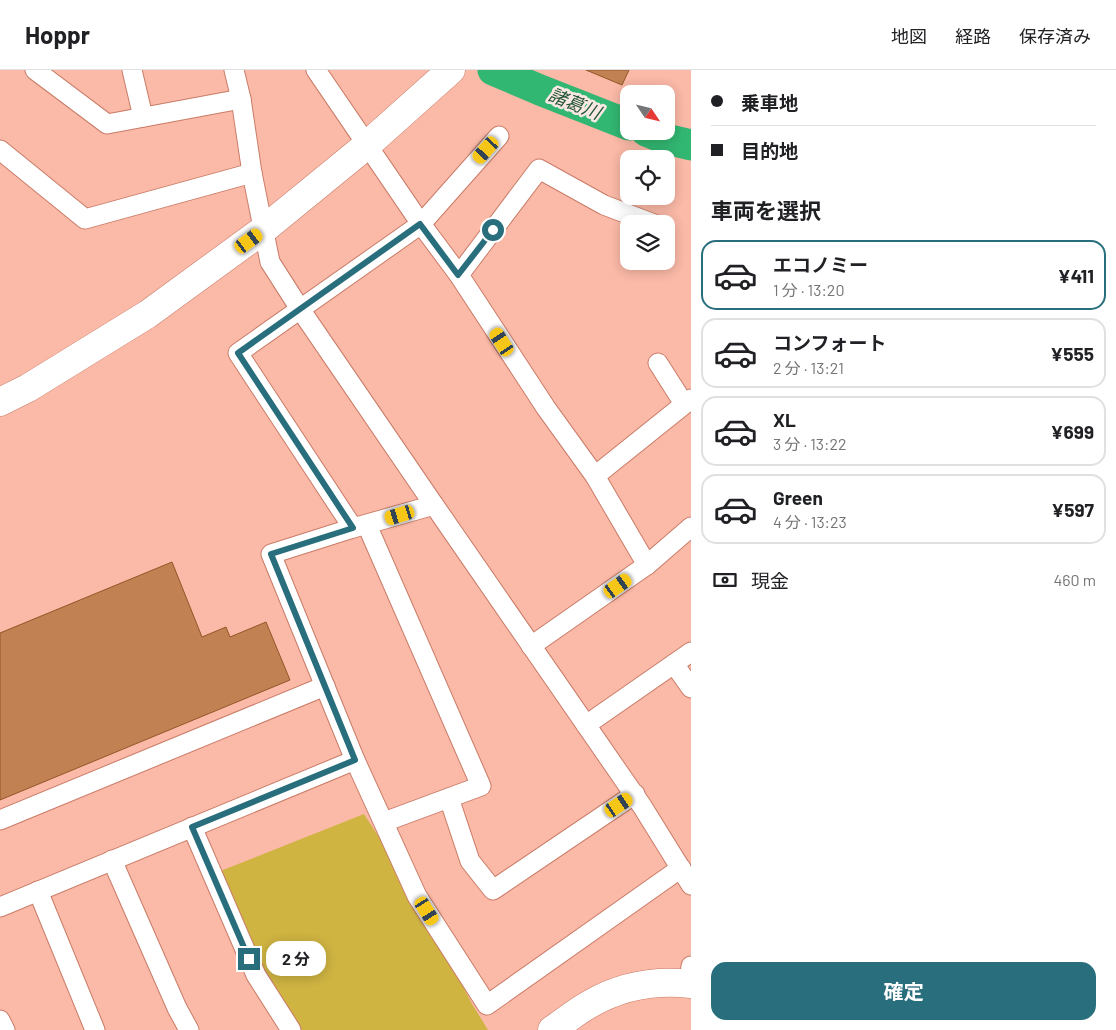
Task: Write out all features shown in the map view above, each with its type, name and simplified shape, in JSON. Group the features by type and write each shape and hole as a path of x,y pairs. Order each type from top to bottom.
{"street":[{"path":"35,70 106,124 241,99"},
{"path":"132,70 143,117"},
{"path":"234,70 241,99 252,173 270,262 434,505 635,794 691,885"},
{"path":"316,70 420,224 458,275 546,408 595,476 646,566"},
{"path":"0,402 28,388 148,314 263,230 367,145 443,76"},
{"path":"384,822 481,786 360,527 238,353 420,224 499,136"},
{"path":"0,150 85,219 252,173"},
{"path":"458,275 539,170 604,205 630,215"},
{"path":"595,476 687,402 658,363"},
{"path":"434,505 271,554 355,760 417,896 486,1005 681,868"},
{"path":"531,646 646,566 691,527"},
{"path":"586,725 691,652"},
{"path":"674,664 691,688"},
{"path":"0,820 325,686"},
{"path":"0,907 355,760"},
{"path":"449,798 470,861 493,890 635,794"},
{"path":"192,827 256,975 291,1030"},
{"path":"112,860 173,999 189,1030"},
{"path":"38,891 95,1030"},
{"path":"552,1030 590,1004 618,990 690,978"},
{"path":"0,1020 5,1030"}],"shaded area":[{"path":"364,814 417,896 472,1004 488,1030 299,1030 265,979 218,872"}],"building":[{"path":"586,70 629,70 622,85"},
{"path":"172,562 202,637 226,627 230,637 266,622 290,680 0,800 0,633"}],"waterway":[{"name":"諸葛川","path":"493,70 620,121"},
{"name":"諸葛川","path":"670,140 691,145"}],"route":[{"path":"249,959 192,827 355,760 271,554 353,528 238,353 420,224 458,275 493,230"}]}
